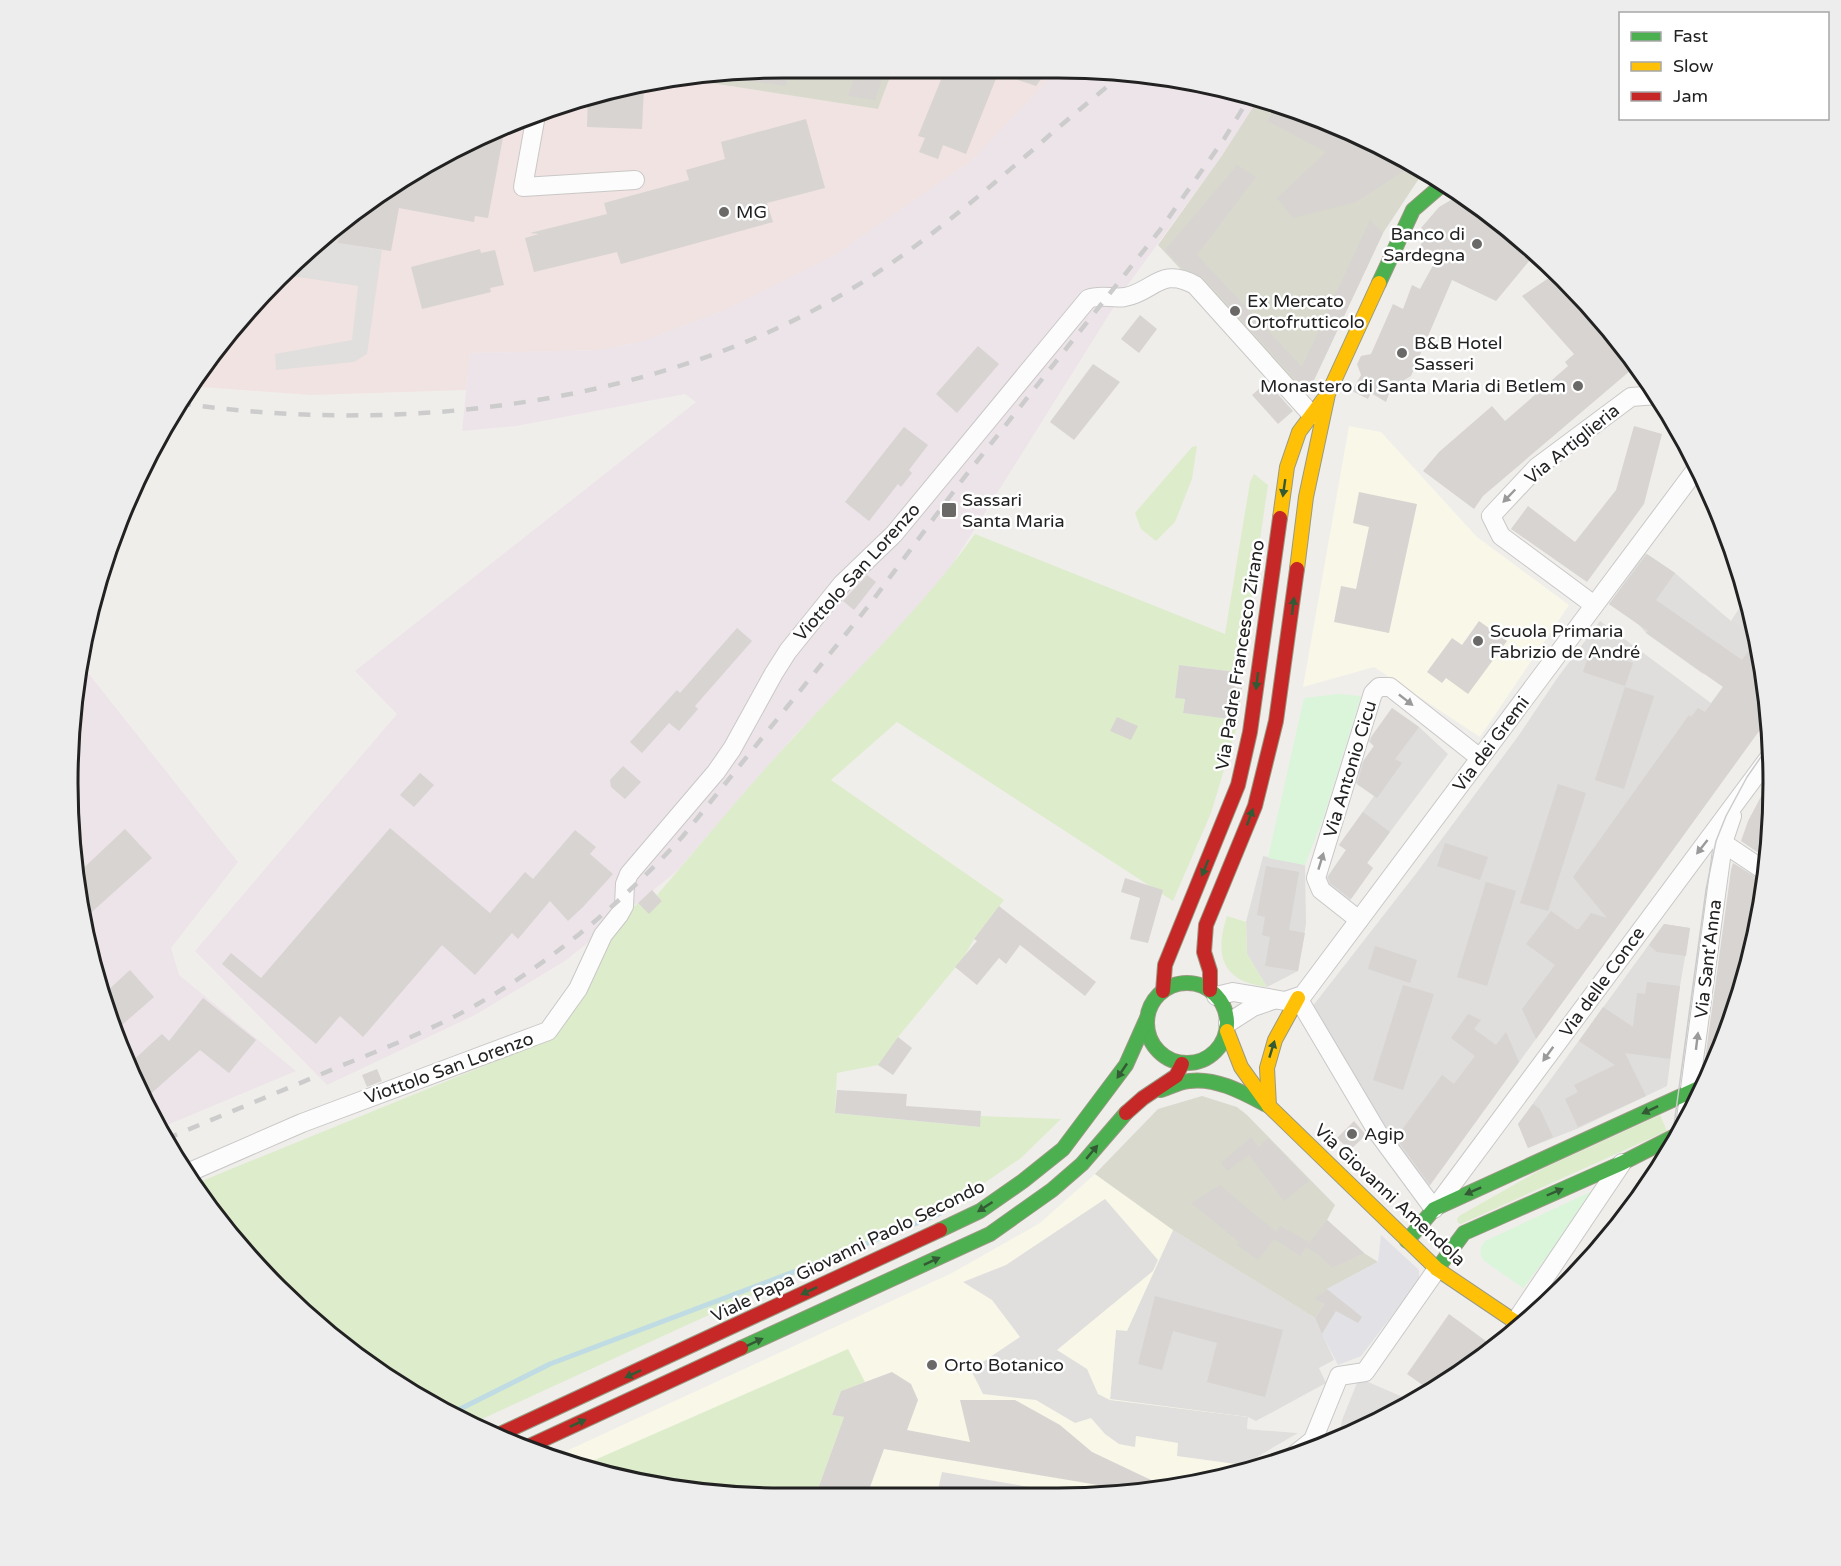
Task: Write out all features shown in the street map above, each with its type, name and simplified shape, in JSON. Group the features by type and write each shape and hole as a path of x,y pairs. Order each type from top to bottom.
{"main road":[{"name":"Via Padre Francesco Zirano","path":"1163,991 1166,965 1238,785 1250,732 1287,467 1299,432 1328,394 1413,210 1437,189"},
{"name":"Via Padre Francesco Zirano","path":"1220,993 1204,952 1206,925 1255,806 1276,721 1306,497 1328,394"},
{"path":"1210,971 1220,984 1220,993 1225,1008 1227,1027 1222,1044 1214,1054 1203,1061 1186,1064 1170,1060 1159,1053 1149,1037 1147,1018 1152,1003 1163,991 1174,985 1186,983 1220,993"},
{"path":"1269,1106 1267,1068 1275,1040 1298,998"},
{"name":"Viale Papa Giovanni Paolo Secondo","path":"508,1432 980,1211 1063,1149 1126,1065 1147,1018"},
{"name":"Via Giovanni Amendola","path":"1227,1027 1241,1067 1269,1106 1437,1269 1513,1321"},
{"path":"1153,1093 1176,1076 1186,1064"},
{"name":"Via Giovanni Amendola","path":"1186,1064 1210,1082 1242,1092 1269,1106"},
{"path":"536,1443 990,1234 1052,1190 1083,1164 1124,1115 1143,1098 1188,1082 1210,1082"},
{"path":"1407,1241 1434,1209 1691,1093"},
{"path":"1437,1269 1464,1233 1622,1163 1666,1141"}],"street":[{"path":"534,124 522,187 635,180"},
{"name":"Viottolo San Lorenzo","path":"194,1170 302,1123 548,1032 579,989 603,935 620,915 624,906 629,874 716,772 732,749 788,651 842,584 894,534 1083,303 1095,296 1129,296 1156,282 1172,278 1194,285 1312,415"},
{"name":"Via Artiglieria","path":"1594,605 1501,536 1491,516 1537,467 1631,397 1647,396"},
{"name":"Via dei Gremi","path":"1298,998 1310,987 1692,475"},
{"name":"Via Antonio Cicu","path":"1359,920 1321,890 1316,878 1373,693 1379,687 1390,687 1480,758"},
{"name":"Via delle Conce","path":"1434,1209 1762,767"},
{"name":"Via Sant'Anna","path":"1701,1071 1723,843 1737,801"},
{"path":"1723,843 1758,867"},
{"path":"1220,993 1285,1001 1298,998 1377,1134 1434,1209"},
{"path":"1227,1027 1253,1006 1273,1000"},
{"path":"1528,1308 1622,1163"},
{"path":"1311,1441 1339,1376 1365,1372 1437,1269"}],"shaded area":[{"path":"783,78 890,78 878,109 708,83"},
{"path":"890,78 1048,78 972,160 835,255 725,310 643,341 601,350 470,353 466,390 311,395 200,387 253,318 284,284 318,253 391,197 430,172 513,132 556,115 601,102 645,92 708,83 878,109"},
{"path":"1048,78 1058,78 1150,84 1254,106 1221,157 1127,286 947,573 874,655 794,736 677,871 565,961 475,1015 327,1085 195,951 397,714 355,671 696,402 685,394 516,426 462,431 470,353 601,350 643,341 725,310 835,255 972,160"},
{"path":"1254,106 1285,115 1328,132 1420,178 1383,233 1304,401 1158,245 1221,157"},
{"path":"340,235 339,243 382,250 367,354 354,362 276,370 275,354 352,340 358,286 293,276"},
{"path":"1349,426 1381,432 1477,537 1569,605 1480,737 1374,667 1303,687"},
{"path":"1645,553 1675,573 1731,621 1740,607 1757,691 1760,729 1428,1188 1394,1142 1312,1007 1418,871 1600,621 1711,703 1727,681 1708,668 1703,674 1609,604"},
{"path":"1740,607 1746,632 1732,621"},
{"path":"87,672 238,862 171,948 179,975 296,1071 167,1125 132,1053 115,1010 92,921 84,875 78,783 80,737"},
{"path":"1392,708 1419,727 1448,754 1367,863 1373,868 1348,903 1322,884 1346,850 1339,845 1374,796 1350,779 1374,746 1368,741"},
{"path":"1263,856 1305,865 1306,924 1298,971 1267,987 1247,954 1246,922"},
{"path":"1664,924 1690,928 1667,1086 1579,1128 1528,1148 1518,1124"},
{"path":"1202,1096 1237,1107 1247,1115 1335,1205 1327,1220 1364,1253 1378,1262 1327,1289 1315,1299 1324,1304 1315,1318 1173,1230 1095,1174 1158,1109"},
{"name":"Orto Botanico","path":"1095,1174 1173,1230 1127,1331 1116,1330 1110,1399 1248,1417 1247,1429 1298,1433 1240,1464 1150,1482 1058,1488 737,1486 691,1482 645,1474 562,1453 952,1273 1040,1223"},
{"path":"1105,1199 1158,1260 1153,1271 1057,1350 1087,1369 1098,1394 1110,1400 1248,1417 1247,1429 1298,1433 1249,1461 1238,1464 1177,1456 1178,1443 1136,1436 1135,1447 1119,1444 1105,1434 1091,1418 1075,1423 1036,1400 983,1394 971,1370 1020,1337 992,1300 963,1282 1006,1265"},
{"path":"1173,1230 1315,1318 1334,1360 1319,1368 1326,1383 1256,1421 1248,1417 1110,1400 1116,1329 1153,1271"},
{"path":"1381,1235 1419,1270 1419,1280 1361,1356 1338,1365 1322,1334 1342,1301 1327,1289 1378,1262"},
{"path":"1359,1378 1404,1397 1341,1428"},
{"path":"942,1472 1035,1488 938,1488"}],"green space":[{"path":"1197,446 1192,479 1175,522 1156,541 1141,529 1135,513 1192,447"},
{"path":"1254,474 1268,485 1245,642 1236,672 1179,665 1175,698 1185,699 1183,713 1239,720 1211,813 1173,901 897,722 831,780 1004,900 974,939 964,957 878,1065 837,1073 835,1113 979,1127 981,1116 1061,1119 1021,1158 958,1201 481,1419 430,1394 391,1369 318,1313 284,1282 253,1248 201,1181 552,1038 603,935 638,903 649,913 662,901 657,895 725,815 777,755 911,613 975,534 1225,634 1250,482"},
{"path":"1338,694 1361,696 1324,816 1305,865 1268,858 1304,698"},
{"path":"1227,916 1246,922 1247,954 1267,987 1240,979 1231,973 1225,964 1221,943"},
{"path":"1660,1115 1667,1131 1461,1224 1458,1223 1459,1216 1542,1169"},
{"path":"1601,1187 1523,1288 1483,1260 1481,1250 1485,1241"},
{"path":"848,1349 865,1382 841,1391 832,1415 844,1417 818,1488 737,1486 691,1482 592,1461"}],"building":[{"path":"787,78 786,86 744,80"},
{"path":"854,78 882,78 875,100 848,96"},
{"path":"942,78 996,78 966,154 943,145 938,159 919,152 925,138 918,136"},
{"path":"1013,78 1042,78 1036,86"},
{"path":"644,92 642,129 587,127 588,106"},
{"path":"1273,112 1285,115 1328,132 1406,169 1356,202 1293,218 1277,198 1326,152 1267,121"},
{"path":"806,119 825,188 767,203 773,222 621,264 617,252 534,272 525,238 539,234 530,233 607,214 604,203 689,180 686,170 725,159 721,142"},
{"path":"503,136 488,218 475,216 474,222 399,208 391,251 338,243 339,236 391,197 430,172"},
{"name":"Ex Mercato Ortofrutticolo","path":"1237,165 1256,177 1197,255 1302,367 1370,220 1383,233 1308,393 1203,277 1182,268 1165,250"},
{"path":"1451,200 1487,224 1530,260 1496,301 1452,280 1411,376 1391,388 1386,402 1371,393 1368,399 1352,391 1361,375 1357,364 1361,356 1371,354 1393,304 1403,309 1412,285 1420,289 1436,260 1422,255 1420,247 1426,233 1421,228 1439,207"},
{"path":"480,249 481,253 495,250 504,285 490,288 491,292 422,309 411,267"},
{"name":"Monastero di Santa Maria di Betlem","path":"1550,277 1588,318 1630,371 1483,496 1474,509 1423,471 1439,452 1492,406 1505,421 1568,366 1565,362 1574,354 1522,296"},
{"path":"1140,315 1157,329 1139,353 1121,339"},
{"path":"978,346 999,364 957,413 936,394"},
{"path":"1093,364 1120,382 1074,440 1050,422"},
{"path":"1267,382 1293,411 1278,424 1252,395"},
{"path":"1634,426 1662,434 1644,504 1587,582 1511,529 1528,506 1575,542 1616,490"},
{"path":"904,427 928,445 909,470 912,473 901,487 898,484 869,521 845,502"},
{"path":"1359,492 1417,504 1389,633 1334,622 1341,586 1356,589 1369,527 1353,523"},
{"path":"1647,554 1675,573 1656,600 1742,660 1750,649 1760,729 1536,1039 1522,1009 1555,965 1526,944 1551,911 1576,929 1579,929 1591,913 1607,918 1573,877 1689,715 1691,717 1698,708 1705,712 1723,687 1609,604"},
{"path":"867,575 876,582 854,610 843,601"},
{"path":"1479,621 1507,641 1468,694 1446,678 1442,683 1427,672 1452,638 1462,645"},
{"path":"737,628 752,641 695,706 698,709 679,731 669,723 642,753 630,742 677,690 680,693"},
{"path":"1591,649 1633,663 1625,686 1583,672"},
{"path":"1179,665 1236,672 1235,687 1242,688 1237,720 1183,713 1185,699 1175,698"},
{"path":"1625,687 1654,696 1624,789 1595,780"},
{"path":"1392,708 1419,727 1395,759 1402,763 1377,798 1357,784 1364,760 1374,746 1370,742 1372,736"},
{"path":"1117,717 1138,726 1131,740 1110,731"},
{"path":"623,766 641,782 625,799 611,787 610,780"},
{"path":"420,773 434,785 414,807 400,795"},
{"path":"1558,784 1586,793 1548,911 1520,903"},
{"path":"1763,794 1759,853 1741,841 1748,821"},
{"path":"1363,812 1390,832 1367,863 1373,868 1351,899 1330,883 1328,877 1346,850 1339,845"},
{"path":"390,828 490,913 525,872 533,879 575,830 596,847 590,854 613,874 568,921 550,901 518,939 512,933 475,975 442,945 363,1037 340,1016 316,1044 222,964 231,953 261,978"},
{"path":"125,829 152,858 91,913 83,868"},
{"path":"1445,843 1488,857 1480,880 1437,866"},
{"path":"1733,863 1757,877 1739,965 1726,1010 1705,1063"},
{"path":"1266,866 1299,872 1289,930 1305,933 1298,971 1265,966 1270,937 1262,935 1265,917 1257,915"},
{"path":"1125,878 1163,890 1148,943 1130,939 1140,898 1121,892"},
{"path":"1486,882 1516,891 1487,986 1457,977"},
{"path":"652,890 662,901 649,914 638,903"},
{"path":"999,906 1096,982 1085,996 1020,945 1006,964 999,958 977,985 955,967 977,941 974,939"},
{"path":"1664,924 1690,928 1686,956 1657,952 1649,945"},
{"path":"1375,946 1417,960 1410,983 1368,969"},
{"path":"130,970 154,997 121,1026 109,989"},
{"path":"1647,982 1680,986 1670,1059 1625,1053 1646,1096 1578,1127 1565,1099 1578,1092 1574,1085 1615,1065 1579,1041 1603,1007 1633,1027 1637,993 1645,994"},
{"path":"1403,985 1434,994 1403,1090 1373,1080"},
{"path":"203,998 256,1040 229,1073 200,1050 151,1094 135,1059 162,1034 169,1041"},
{"path":"1468,1014 1481,1020 1474,1029 1496,1045 1506,1032 1519,1062 1430,1185 1396,1138 1442,1075 1454,1084 1475,1056 1451,1038"},
{"path":"898,1037 912,1048 893,1075 878,1065"},
{"path":"377,1069 382,1081 367,1087 362,1075"},
{"path":"837,1090 907,1094 906,1106 981,1111 980,1127 835,1113"},
{"path":"1533,1104 1540,1109 1553,1137 1528,1148 1518,1124"},
{"path":"1354,1121 1366,1135 1350,1150 1337,1138"},
{"path":"1251,1137 1259,1147 1268,1138 1309,1181 1284,1201 1249,1155 1227,1171 1221,1163"},
{"path":"1220,1185 1276,1232 1280,1226 1309,1242 1300,1256 1274,1239 1258,1260 1237,1245 1239,1242 1191,1203"},
{"path":"1327,1220 1364,1253 1332,1268 1306,1247"},
{"path":"1327,1289 1362,1317 1358,1323 1336,1311 1322,1334 1315,1318 1324,1304 1314,1299"},
{"path":"1155,1296 1283,1330 1265,1397 1207,1382 1217,1343 1173,1331 1162,1370 1138,1364"},
{"path":"1449,1314 1487,1342 1423,1386 1407,1374"},
{"path":"892,1372 911,1384 918,1400 907,1430 970,1442 960,1400 1015,1400 1060,1425 1092,1452 1154,1481 1104,1486 884,1449 870,1488 818,1488 844,1417 832,1415 841,1391"}],"waterway":[{"path":"460,1409 550,1364 841,1254 939,1214"}],"tram line":[{"path":"1674,1127 1706,890 1716,841 1726,816 1747,777 1762,756"}],"railway":[{"path":"189,404 263,412 350,415 438,412 526,402 613,385 698,360 778,328 877,273 969,204 1114,81"},
{"path":"172,1136 410,1037 476,1005 505,988 560,949 637,884 683,836 870,604 963,479 1160,230 1224,139 1246,104"}],"traffic: fast":[{"path":"1379,283 1413,210 1437,189"},
{"path":"1187,983 1202,986 1215,995 1224,1008 1227,1023 1224,1038 1215,1051 1202,1060 1187,1063 1172,1060 1159,1051 1150,1038 1147,1023 1150,1008 1159,995 1172,986 1187,983"},
{"path":"940,1230 980,1211 1063,1149 1126,1065 1147,1018"},
{"path":"1161,1090 1178,1083 1209,1081 1230,1087 1267,1105"},
{"path":"1407,1241 1434,1209 1692,1091"},
{"path":"741,1348 990,1234 1052,1190 1082,1164 1126,1113"},
{"path":"1437,1269 1464,1233 1622,1163 1666,1141"}],"traffic: slow":[{"path":"1297,569 1306,497 1328,394 1379,283"},
{"path":"1280,518 1287,467 1299,432 1323,400"},
{"path":"1269,1106 1267,1068 1275,1040 1298,998"},
{"path":"1227,1031 1241,1067 1269,1106 1437,1269 1514,1321"}],"traffic: jam":[{"path":"1163,991 1165,965 1238,785 1250,732 1280,518"},
{"path":"1210,990 1210,971 1204,952 1206,925 1255,806 1276,721 1297,569"},
{"path":"1126,1113 1143,1098 1176,1076 1182,1064"},
{"path":"506,1431 940,1230"},
{"path":"536,1443 741,1348"}],"place":[{"name":"MG","path":"724,212"},
{"name":"Banco di Sardegna","path":"1477,244"},
{"name":"Ex Mercato Ortofrutticolo","path":"1235,311"},
{"name":"B&B Hotel Sasseri","path":"1402,353"},
{"name":"Monastero di Santa Maria di Betlem","path":"1578,386"},
{"name":"Sassari Santa Maria","path":"949,510"},
{"name":"Scuola Primaria Fabrizio de André","path":"1478,641"},
{"name":"Agip","path":"1352,1134"},
{"name":"Orto Botanico","path":"932,1365"}]}
